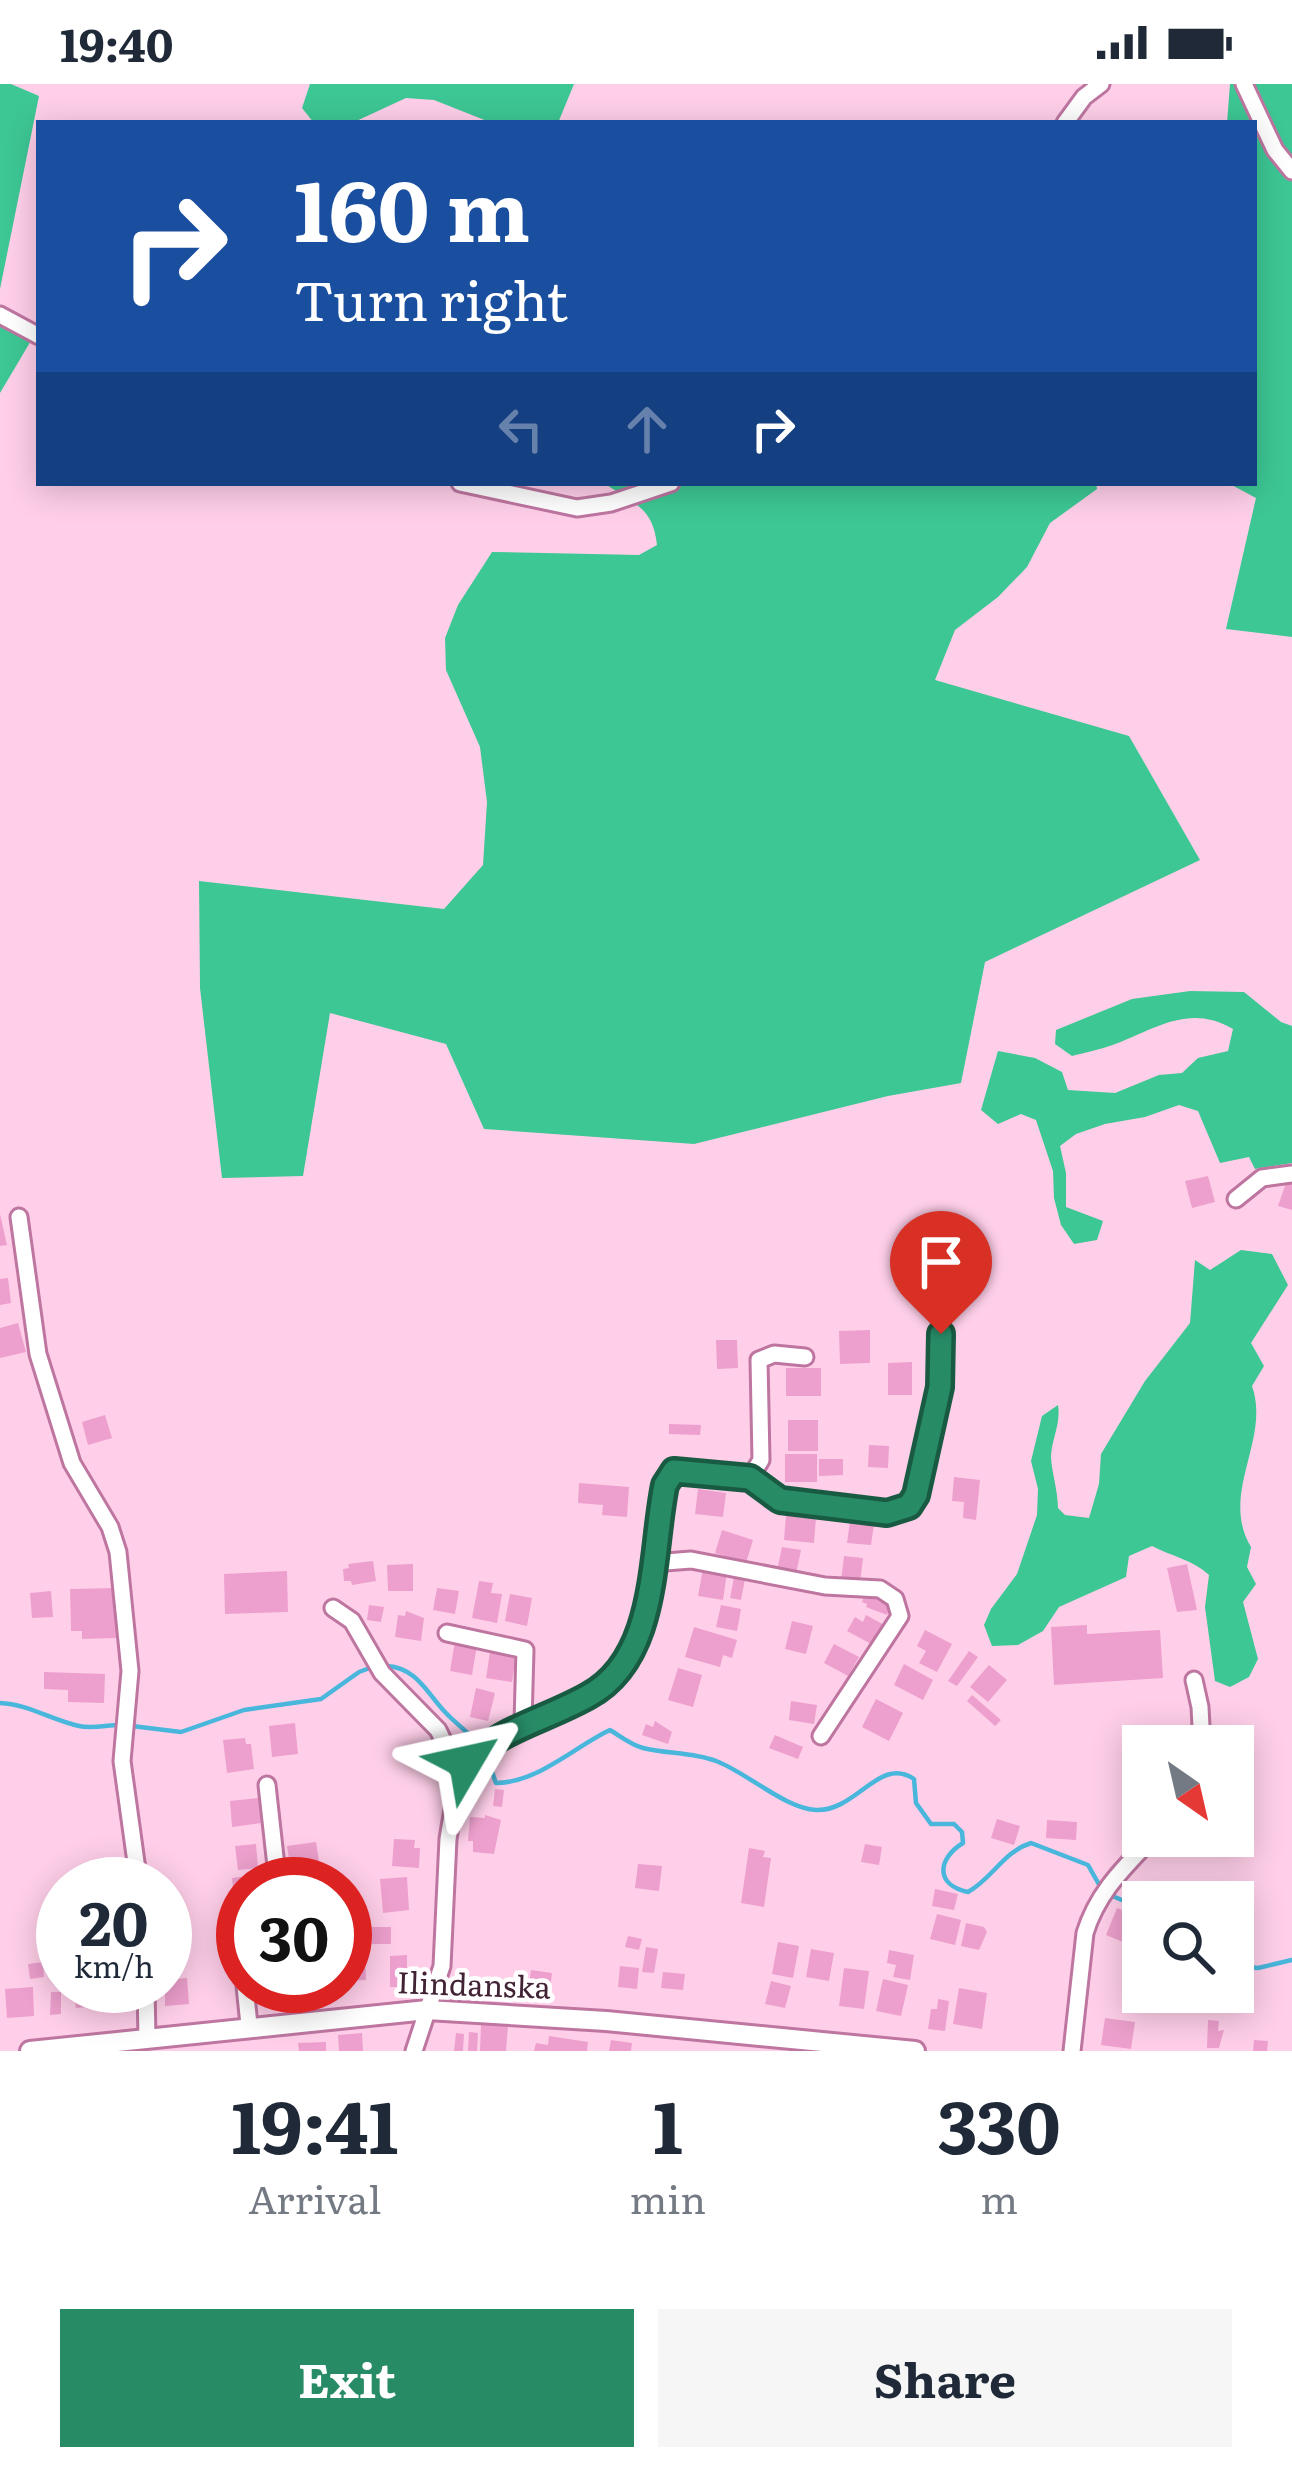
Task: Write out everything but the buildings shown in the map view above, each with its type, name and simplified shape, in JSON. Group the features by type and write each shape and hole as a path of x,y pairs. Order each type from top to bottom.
{"street":[{"path":"1067,120 1101,84"},
{"path":"1244,84 1275,150 1292,171"},
{"path":"0,315 36,334"},
{"path":"474,486 577,508 611,503 662,486"},
{"path":"1236,1199 1262,1178 1292,1174"},
{"path":"19,1217 38,1354 73,1463 110,1527 118,1552 130,1671 122,1761 135,1857"},
{"path":"414,2051 442,1966 448,1839 459,1773 490,1743 523,1722 593,1694 623,1666 640,1631 669,1474 680,1470 750,1478 780,1500 887,1513 909,1506 916,1495 940,1387 941,1334"},
{"path":"750,1478 761,1460 759,1360 774,1354 805,1357"},
{"path":"653,1563 692,1560 892,1594 900,1616 821,1736"},
{"path":"333,1608 352,1621 382,1672 438,1730 459,1773"},
{"path":"447,1633 525,1649 523,1722"},
{"path":"1194,1680 1201,1725"},
{"path":"267,1785 275,1857"},
{"path":"1072,2051 1085,1933 1097,1898 1134,1857"},
{"name":"Ilindanska","path":"30,2051 427,2009 915,2051"},
{"path":"147,2013 147,2039"},
{"path":"248,2013 249,2025"}],"green space":[{"path":"0,84 39,96 0,289"},
{"path":"310,84 574,84 559,120 484,120 434,100 406,98 358,120 312,120 302,108"},
{"path":"1230,84 1292,84 1292,637 1226,629 1256,498 1234,486 1257,486 1257,120 1227,120"},
{"path":"0,315 32,339 0,393"},
{"path":"609,486 1096,486 1050,523 1027,567 998,597 955,630 935,680 1129,736 1200,860 985,962 961,1083 694,1144 484,1129 446,1044 330,1013 303,1176 222,1178 200,988 199,881 444,909 483,865 487,802 480,747 446,670 445,638 458,605 492,552 639,555 657,545 651,522 632,501"},
{"path":"1190,991 1244,992 1292,1026 1292,1163 1255,1169 1249,1157 1220,1163 1198,1111 1179,1105 1076,1134 1060,1146 1066,1207 1103,1221 1097,1240 1074,1244 1061,1225 1053,1171 1036,1120 1021,1114 998,1124 981,1110 998,1051 1035,1058 1062,1072 1068,1090 1115,1093 1159,1075 1182,1073 1198,1058 1228,1051 1233,1029 1189,1018 1072,1056 1055,1044 1056,1030 1132,999"},
{"path":"1241,1250 1272,1254 1288,1285 1251,1343 1264,1366 1252,1386 1255,1426 1240,1507 1251,1547 1247,1567 1256,1584 1243,1602 1258,1659 1249,1677 1230,1687 1215,1681 1205,1607 1209,1575 1152,1546 1129,1556 1126,1577 1059,1607 1043,1631 1018,1645 992,1646 984,1625 1017,1574 1037,1515 1038,1489 1031,1461 1042,1416 1058,1405 1051,1456 1058,1508 1065,1515 1089,1518 1101,1454 1145,1381 1190,1323 1195,1260 1210,1270"}],"waterway":[{"path":"132,1726 181,1732 244,1710 321,1699 375,1666"},
{"path":"387,1666 414,1676 480,1746"},
{"path":"0,1703 79,1726 120,1725"},
{"path":"486,1755 496,1783 511,1781 541,1771 610,1730 643,1748 716,1761 792,1803 816,1810 843,1803 890,1774 902,1774 914,1779 916,1803 931,1824 954,1824 962,1832 963,1843 948,1856 943,1871 957,1889 968,1892 1013,1852 1031,1843 1088,1865 1101,1888"},
{"path":"1110,1895 1122,1900"},
{"path":"1254,1968 1292,1960"}],"route":[{"path":"466,1762 523,1722 593,1694 623,1666 640,1631 665,1485 674,1471 750,1478 780,1500 887,1513 909,1506 916,1495 940,1387 941,1334"}]}
